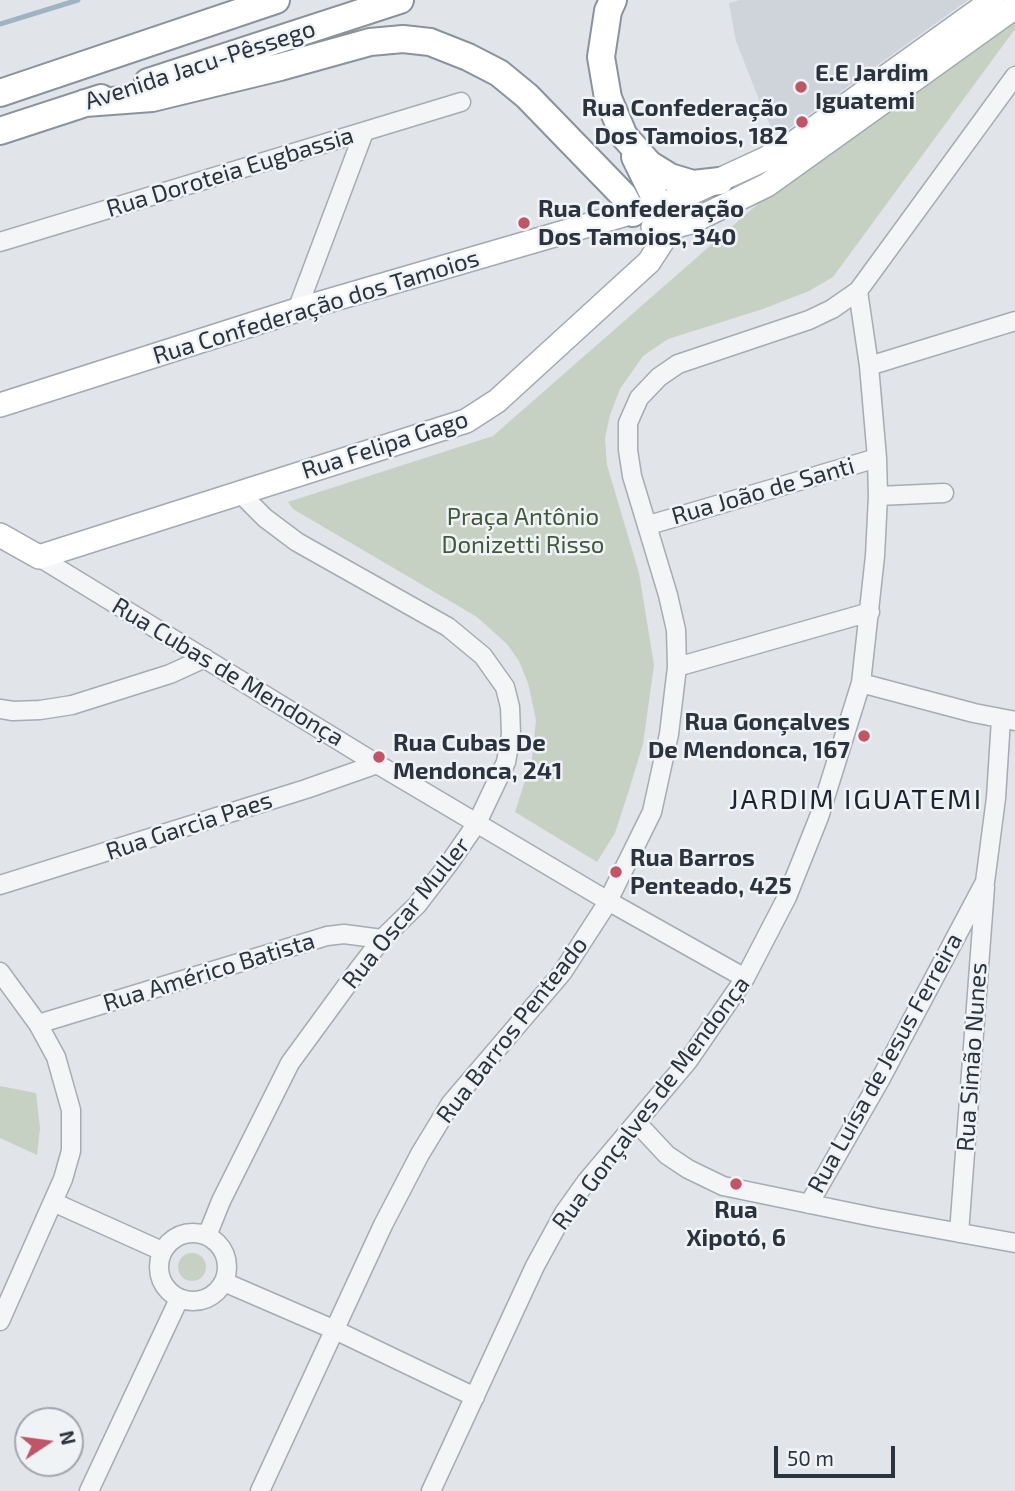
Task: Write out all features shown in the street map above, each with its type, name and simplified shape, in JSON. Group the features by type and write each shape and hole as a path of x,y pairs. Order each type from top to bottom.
{"highway":[{"name":"Avenida Jacu-Pêssego","path":"0,93 276,0"},
{"name":"Avenida Jacu-Pêssego","path":"0,131 400,0"},
{"path":"613,0 608,10 601,57 608,99 653,190 652,216"},
{"path":"85,103 152,97 280,67 370,42 403,39 430,42 468,57 499,74 527,96 623,195 652,216"},
{"path":"624,136 649,164 670,177 693,184 720,181"}],"main road":[{"name":"Rua Confederação dos Tamoios","path":"0,405 297,310 652,216 795,142 993,0"},
{"name":"Rua Confederação dos Tamoios","path":"652,216 691,222 767,185 1015,7"},
{"name":"Rua Felipa Gago","path":"39,558 466,421 497,401 640,271 657,251 652,216"},
{"name":"Rua Cubas de Mendonça","path":"0,535 39,558"}],"street":[{"name":"Rua Barros Penteado","path":"260,1491 383,1225 419,1154 451,1103 562,973 608,901 652,812 669,734 677,667 673,618 649,524 632,476 628,450 628,423 639,398 659,377 678,364 809,320 832,309 858,291 1015,76"},
{"name":"Rua Doroteia Eugbassia","path":"0,242 461,102"},
{"path":"297,310 364,132"},
{"name":"Rua Gonçalves de Mendonça","path":"431,1491 536,1266 564,1213 586,1182 688,1061 745,978 787,897 807,850 860,683 870,612 878,496 877,458 869,366 858,291"},
{"path":"869,366 1015,321"},
{"name":"Rua João de Santi","path":"649,524 877,458"},
{"name":"Rua Oscar Muller","path":"207,1236 221,1201 290,1063 382,939 417,905 477,823 506,762 511,734 510,708 505,687 483,656 448,627 297,541 265,519 239,492"},
{"path":"878,496 944,493"},
{"name":"Rua Cubas de Mendonça","path":"39,558 377,764 608,901 745,978"},
{"path":"677,667 870,612"},
{"path":"0,709 40,710 72,705 170,674 205,658"},
{"path":"860,683 1008,720"},
{"name":"Rua Luísa de Jesus Ferreira","path":"1008,720 985,882 880,1080 809,1204 1015,1243"},
{"name":"Rua Garcia Paes","path":"0,886 377,764"},
{"name":"Rua Simão Nunes","path":"958,1233 985,882"},
{"name":"Rua Américo Batista","path":"38,1024 327,936 344,933 382,939"},
{"path":"0,972 38,1024 56,1057 71,1111 71,1152 53,1202 0,1321"},
{"path":"637,1123 667,1155 704,1178 733,1188 809,1204"},
{"path":"53,1202 162,1251"},
{"path":"181,1234 207,1236 215,1241 225,1255 227,1273 219,1290 205,1300 187,1302 172,1295 162,1282 158,1267 162,1251 170,1241 181,1234"},
{"path":"224,1282 335,1330 475,1398"},
{"path":"89,1491 179,1299"}],"shaded area":[{"name":"E.E Jardim Iguatemi","path":"740,0 968,0 783,133 776,133 763,110 736,41 729,3"}],"green space":[{"name":"Praça Antônio Donizetti Risso","path":"1015,20 1015,29 833,277 809,291 763,309 668,339 643,356 620,389 605,438 607,465 639,573 654,665 643,744 615,833 597,862 515,812 532,759 536,720 528,683 519,661 507,644 477,617 293,509 288,502 493,436 768,195"},
{"path":"0,1086 36,1093 40,1128 37,1155 0,1138"},
{"path":"192,1253 202,1257 206,1267 202,1277 192,1281 182,1277 178,1267 182,1257"}],"waterway":[{"path":"0,24 78,0"}],"place":[{"name":"E.E Jardim Iguatemi","path":"801,87"},
{"name":"Rua Confederação Dos Tamoios, 182","path":"802,122"},
{"name":"Rua Confederação Dos Tamoios, 340","path":"524,223"},
{"name":"Rua Gonçalves De Mendonca, 167","path":"864,736"},
{"name":"Rua Cubas De Mendonca, 241","path":"379,757"},
{"name":"Rua Barros Penteado, 425","path":"616,872"},
{"name":"Rua Xipotó, 6","path":"736,1184"}],"district":[{"name":"JARDIM IGUATEMI","path":"856,800"}]}
